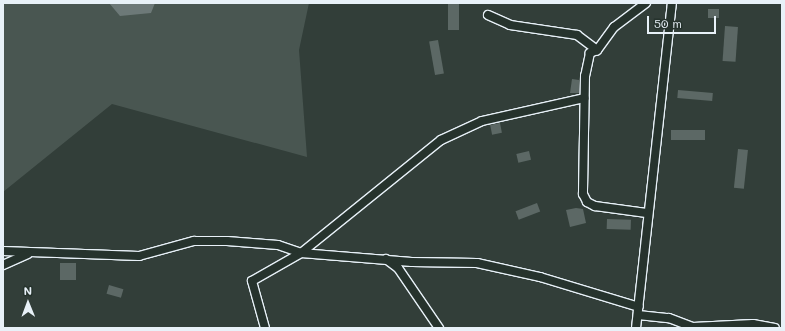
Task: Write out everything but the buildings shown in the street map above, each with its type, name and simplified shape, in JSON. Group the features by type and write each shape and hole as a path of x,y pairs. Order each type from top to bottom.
{"street":[{"path":"646,3 614,27 597,50 590,53 586,67 584,98 583,194 587,202 647,213"},
{"path":"636,328 647,213 672,3"},
{"path":"488,15 510,25 577,35 597,50"},
{"path":"265,328 252,280 301,253 441,140 482,121 584,98"},
{"path":"3,251 139,256 194,241 227,241 278,245 301,253 384,258 412,262 477,263 540,277 638,311 669,318 693,327 751,326 774,328"},
{"path":"3,265 32,252"},
{"path":"384,258 398,268 439,328"}],"shaded area":[{"path":"3,3 309,3 299,50 307,157 112,104 3,192"},
{"path":"109,3 155,3 151,13 120,16"}]}
